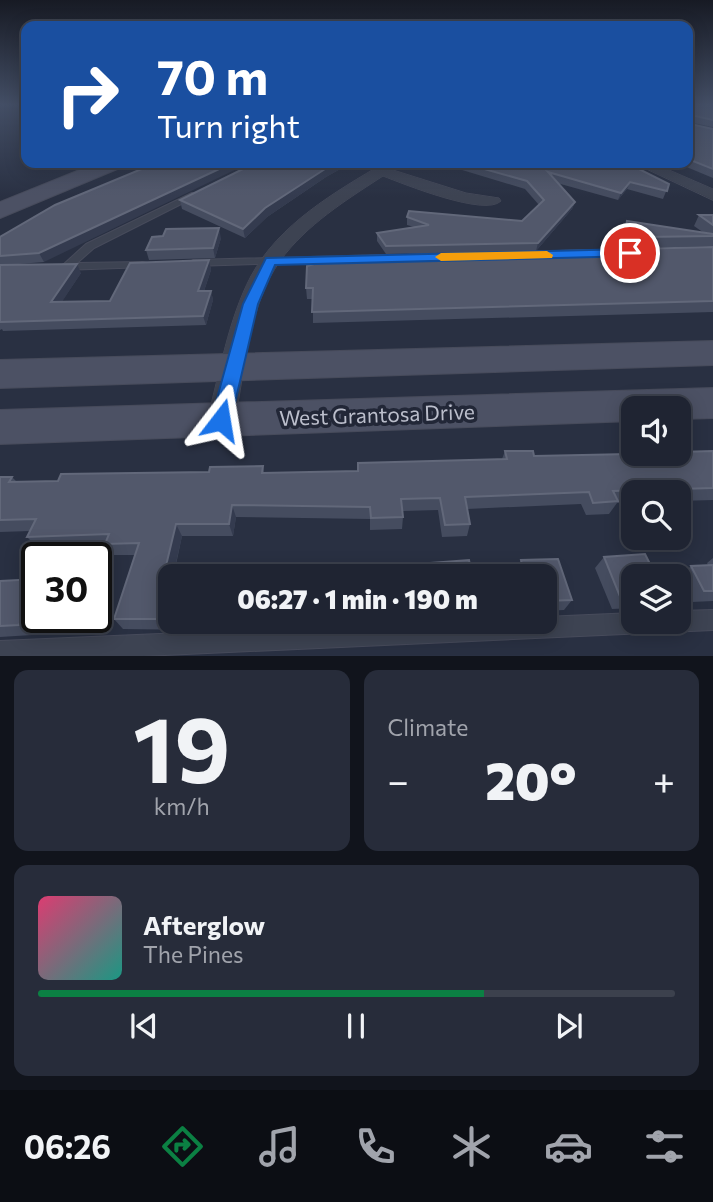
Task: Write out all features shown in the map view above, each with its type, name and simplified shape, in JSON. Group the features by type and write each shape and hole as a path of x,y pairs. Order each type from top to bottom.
{"street":[{"path":"0,212 103,168"},
{"path":"221,420 251,304 270,261 323,207 385,168"},
{"path":"389,168 464,198 493,201"},
{"path":"652,168 713,195"},
{"path":"0,374 713,353"},
{"name":"West Grantosa Drive","path":"0,428 713,403"}],"lane":[{"path":"67,267 90,246 200,192"},
{"path":"185,263 396,258"},
{"path":"48,268 159,264"},
{"path":"0,652 713,620"}],"building":[{"path":"693,136 713,136 713,169 693,161"},
{"path":"144,168 221,168 39,253 0,256 0,237 55,205"},
{"path":"245,168 327,168 265,208 243,229 180,200"},
{"path":"481,168 637,168 669,184 667,191 630,182 621,193 548,172 575,202 538,243 386,246 377,233 429,225 407,217 409,211 522,221 544,200 527,181"},
{"path":"699,215 713,215 713,225"},
{"path":"627,221 713,236 644,237 625,232"},
{"path":"219,228 213,248 146,250 152,237 163,236 166,229"},
{"path":"713,247 713,301 312,312 313,288 306,288 307,266 318,263 369,262 368,256"},
{"path":"209,260 198,291 211,291 203,316 0,322 0,265 77,264 51,302 110,301 130,263"},
{"path":"505,451 533,451 534,456 621,454 621,466 691,466 691,452 713,451 713,488 691,489 691,480 621,480 621,491 613,491 618,501 593,503 589,492 465,497 470,524 445,525 440,498 401,499 403,517 371,518 370,507 232,505 229,524 176,524 166,564 158,564 158,619 114,619 139,543 106,542 109,534 27,537 36,519 0,520 0,477 12,477 9,482 58,481 61,474 209,472 210,467 263,466 262,473 358,471 358,463 507,459"},
{"path":"645,554 650,564 621,564 621,599 604,557"},
{"path":"558,559 572,600 557,601 557,564 522,564 521,560"},
{"path":"469,560 470,564 431,564"},
{"path":"713,565 713,591 704,591 691,566"},
{"path":"21,580 19,625 0,626 0,581"}],"slow traffic":[{"path":"441,257 547,255"}],"route":[{"path":"221,420 251,304 270,261 630,253"}]}
